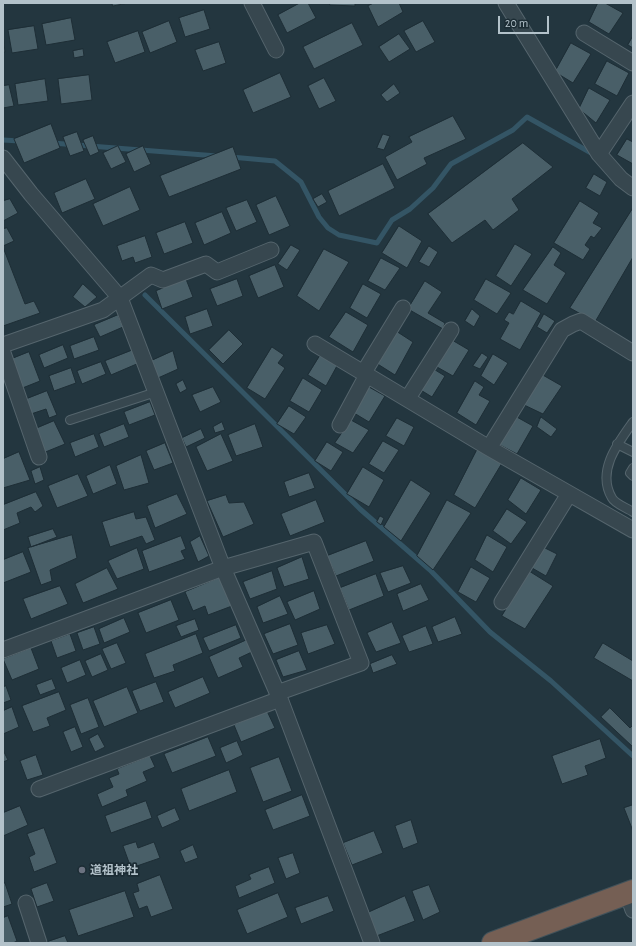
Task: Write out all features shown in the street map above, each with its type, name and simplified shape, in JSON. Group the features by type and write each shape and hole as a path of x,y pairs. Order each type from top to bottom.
{"highway":[{"path":"493,943 631,898"}],"street":[{"path":"252,3 276,50"},
{"path":"506,3 599,154 621,179 633,188"},
{"path":"584,33 633,63"},
{"path":"599,154 633,103"},
{"path":"3,158 31,194 120,298 224,568 279,696 372,943"},
{"path":"3,344 103,310 151,275 163,280 206,264 217,272 271,250"},
{"path":"340,425 366,373 403,308"},
{"path":"489,448 562,330 581,321 633,353"},
{"path":"408,398 451,330"},
{"path":"315,344 408,398 489,448 633,530"},
{"path":"3,353 40,457"},
{"path":"502,602 569,494"},
{"path":"3,650 224,568 314,542 361,663 39,789"},
{"path":"26,903 39,943"}],"lane":[{"path":"70,420 156,392"},
{"path":"633,422 618,444 607,466 607,485 612,500 633,512"},
{"path":"618,444 633,452"},
{"path":"633,468 630,473 633,476"}],"building":[{"path":"112,3 128,3 113,6"},
{"path":"300,3 308,3 316,18 287,33 278,15"},
{"path":"330,3 355,3 355,6 330,5"},
{"path":"374,3 399,3 403,12 378,27 368,6"},
{"path":"598,3 605,3 623,13 609,34 589,22"},
{"path":"204,10 210,29 185,37 179,18"},
{"path":"71,18 75,40 46,45 42,24"},
{"path":"169,21 177,42 150,53 142,32"},
{"path":"423,21 435,42 416,52 404,31"},
{"path":"352,23 363,45 314,69 303,47"},
{"path":"34,26 38,49 12,53 8,30"},
{"path":"138,31 145,52 115,63 107,42"},
{"path":"3,34 5,52 3,52"},
{"path":"399,34 410,49 389,62 379,47"},
{"path":"633,36 633,48 628,45"},
{"path":"219,42 226,63 203,71 195,50"},
{"path":"571,43 591,54 573,83 555,72"},
{"path":"83,49 84,56 74,58 73,51"},
{"path":"607,61 629,73 617,96 595,84"},
{"path":"280,73 291,97 253,113 243,90"},
{"path":"89,75 92,100 61,104 58,79"},
{"path":"324,78 336,101 319,109 308,86"},
{"path":"45,79 48,101 18,105 15,84"},
{"path":"394,84 400,93 387,102 381,95"},
{"path":"9,85 14,106 3,108 3,86"},
{"path":"589,88 610,100 596,123 579,109"},
{"path":"453,116 466,139 424,158 427,164 397,180 385,157 412,142 409,137"},
{"path":"51,124 60,148 24,163 14,139"},
{"path":"77,132 84,151 70,156 63,137"},
{"path":"383,134 390,136 384,150 377,148"},
{"path":"93,136 99,152 90,156 83,140"},
{"path":"627,139 633,142 633,164 617,155"},
{"path":"523,143 553,167 512,199 519,210 493,230 485,220 452,243 428,214"},
{"path":"118,146 126,162 111,169 103,153"},
{"path":"143,146 151,164 134,172 126,154"},
{"path":"233,147 241,169 169,197 160,176"},
{"path":"383,164 395,188 339,216 328,191"},
{"path":"594,174 607,182 600,196 586,188"},
{"path":"86,179 95,199 62,213 54,193"},
{"path":"130,187 140,210 103,226 93,204"},
{"path":"322,194 327,202 318,207 313,199"},
{"path":"276,196 290,226 269,235 256,205"},
{"path":"10,199 18,213 3,221 3,201"},
{"path":"247,200 257,222 236,231 226,208"},
{"path":"580,201 599,213 593,223 602,228 594,238 591,236 585,245 590,249 583,260 554,243"},
{"path":"633,208 633,257 595,322 570,308"},
{"path":"222,212 231,233 204,245 195,223"},
{"path":"185,222 193,243 164,254 156,233"},
{"path":"399,226 422,241 407,268 382,253"},
{"path":"7,228 14,241 3,246 3,229"},
{"path":"145,236 152,257 135,263 133,257 122,261 117,246"},
{"path":"515,244 532,254 511,286 496,276"},
{"path":"291,245 300,250 287,270 278,264"},
{"path":"429,246 438,252 429,267 419,262"},
{"path":"3,247 25,304 34,301 40,313 3,326"},
{"path":"553,247 561,253 554,265 566,273 547,304 523,290"},
{"path":"324,249 349,262 319,311 297,296"},
{"path":"381,258 400,268 385,290 368,281"},
{"path":"275,265 284,287 258,298 249,276"},
{"path":"186,279 193,297 162,309 156,291"},
{"path":"237,279 243,296 217,306 210,289"},
{"path":"486,279 511,293 497,314 474,300"},
{"path":"425,281 442,292 428,313 445,323 443,329 408,309"},
{"path":"83,284 97,297 85,307 73,297"},
{"path":"363,284 381,294 367,318 350,308"},
{"path":"521,301 541,313 520,350 500,339 509,323 504,320 509,312 513,314"},
{"path":"207,309 213,326 190,334 185,317"},
{"path":"472,309 480,316 474,327 465,321"},
{"path":"346,312 368,325 353,352 329,337"},
{"path":"544,314 555,321 547,333 537,327"},
{"path":"118,315 123,327 100,337 94,325"},
{"path":"229,330 243,344 223,364 209,350"},
{"path":"396,331 413,342 395,375 376,363"},
{"path":"94,337 99,350 74,359 70,346"},
{"path":"452,340 469,350 453,376 437,367"},
{"path":"63,345 68,358 44,368 39,355"},
{"path":"272,347 284,355 278,363 285,368 265,399 247,388"},
{"path":"133,350 139,363 111,375 105,361"},
{"path":"173,351 178,369 158,378 151,361"},
{"path":"29,352 40,381 20,389 9,360"},
{"path":"482,353 488,357 480,369 473,366"},
{"path":"321,354 338,364 326,386 308,375"},
{"path":"493,354 508,363 494,385 481,376"},
{"path":"101,362 106,374 82,384 77,371"},
{"path":"71,368 76,383 54,391 49,376"},
{"path":"432,368 445,376 432,397 419,389"},
{"path":"541,374 562,386 543,414 522,404"},
{"path":"303,378 322,390 309,412 290,401"},
{"path":"183,380 187,389 180,393 176,384"},
{"path":"475,381 484,387 479,395 490,401 476,425 457,413"},
{"path":"213,387 221,402 200,412 192,395"},
{"path":"369,387 385,396 369,422 354,413"},
{"path":"47,391 57,415 49,418 46,409 28,415 24,400"},
{"path":"150,402 155,415 129,425 124,412"},
{"path":"289,406 306,417 294,434 277,424"},
{"path":"515,416 533,426 517,454 498,444"},
{"path":"541,417 557,429 551,437 537,427"},
{"path":"397,418 414,427 404,446 386,436"},
{"path":"351,420 369,430 353,453 335,443"},
{"path":"54,421 65,444 43,453 35,429"},
{"path":"222,422 225,430 215,433 213,427"},
{"path":"124,424 129,437 104,447 99,434"},
{"path":"255,424 263,447 236,456 228,435"},
{"path":"201,429 205,438 186,447 182,438"},
{"path":"94,434 99,447 75,457 70,443"},
{"path":"221,434 233,461 207,471 196,447"},
{"path":"383,441 399,450 384,473 369,464"},
{"path":"327,442 343,452 331,471 315,461"},
{"path":"165,443 173,463 154,470 146,451"},
{"path":"478,448 502,463 475,508 454,495"},
{"path":"19,452 30,480 3,488 3,459"},
{"path":"141,455 149,483 124,490 116,466"},
{"path":"110,465 117,484 93,494 86,476"},
{"path":"40,467 44,480 35,484 31,471"},
{"path":"363,467 384,480 369,507 347,494"},
{"path":"309,473 315,488 289,497 284,482"},
{"path":"78,474 88,496 57,508 48,486"},
{"path":"521,478 541,490 526,514 508,500"},
{"path":"411,480 431,493 401,541 384,527"},
{"path":"36,492 43,506 35,512 31,507 17,513 20,523 3,530 3,505"},
{"path":"177,494 187,514 155,528 147,506"},
{"path":"226,495 229,503 244,502 254,524 223,537 207,501"},
{"path":"316,500 325,522 290,536 281,514"},
{"path":"447,500 471,513 433,570 417,556"},
{"path":"507,509 527,522 511,544 493,531"},
{"path":"134,512 136,519 146,517 155,540 146,544 142,536 110,547 102,522"},
{"path":"380,516 384,518 381,525 377,522"},
{"path":"53,529 57,537 31,547 28,537"},
{"path":"72,535 77,558 50,570 52,581 41,585 28,548"},
{"path":"487,535 507,547 493,572 475,560"},
{"path":"181,536 186,549 181,551 185,559 149,572 142,551"},
{"path":"200,536 209,556 198,562 190,542"},
{"path":"366,541 374,561 336,576 327,556"},
{"path":"543,547 557,554 546,576 532,568"},
{"path":"137,548 144,569 117,579 108,561"},
{"path":"23,552 31,572 3,583 3,560"},
{"path":"302,557 309,579 284,587 277,568"},
{"path":"403,566 411,583 388,592 380,573"},
{"path":"471,567 490,578 476,602 458,592"},
{"path":"107,568 118,589 83,603 75,584"},
{"path":"272,571 277,589 250,599 243,582"},
{"path":"529,571 553,586 525,629 502,616"},
{"path":"376,574 384,596 349,610 340,588"},
{"path":"221,577 232,606 208,615 205,606 193,611 185,592"},
{"path":"421,584 429,600 403,611 397,594"},
{"path":"60,586 68,604 31,619 23,599"},
{"path":"314,591 320,609 295,620 287,602"},
{"path":"280,596 288,614 263,623 257,607"},
{"path":"171,600 179,620 146,633 138,613"},
{"path":"455,617 462,634 438,642 432,627"},
{"path":"124,618 130,632 104,643 99,629"},
{"path":"195,619 199,630 181,637 176,626"},
{"path":"392,622 401,643 376,652 367,633"},
{"path":"290,624 298,645 273,654 264,634"},
{"path":"236,625 241,638 209,651 203,638"},
{"path":"327,625 335,644 308,654 301,633"},
{"path":"426,626 433,644 409,652 402,636"},
{"path":"94,627 100,644 83,650 77,633"},
{"path":"70,634 76,651 57,658 51,641"},
{"path":"196,634 203,653 173,665 175,671 154,678 145,654"},
{"path":"249,639 254,651 239,658 243,667 218,678 209,657"},
{"path":"117,643 126,663 111,669 102,649"},
{"path":"603,643 633,661 633,681 594,658"},
{"path":"31,648 39,669 12,680 3,659"},
{"path":"299,651 307,670 283,677 276,660"},
{"path":"101,654 108,670 92,677 85,661"},
{"path":"392,655 397,664 373,673 370,664"},
{"path":"80,660 86,675 67,683 61,668"},
{"path":"203,677 210,693 175,708 168,692"},
{"path":"52,679 56,689 40,695 36,685"},
{"path":"156,682 164,702 140,711 132,691"},
{"path":"6,686 11,700 3,703 3,687"},
{"path":"127,687 138,713 104,727 93,701"},
{"path":"59,692 66,710 47,718 50,726 33,732 22,706"},
{"path":"88,698 99,727 81,734 70,705"},
{"path":"12,707 19,727 3,734 3,711"},
{"path":"610,708 630,728 633,725 633,747 601,717"},
{"path":"267,711 275,728 241,742 234,725"},
{"path":"75,727 83,747 71,752 63,732"},
{"path":"98,734 105,747 95,752 89,739"},
{"path":"208,737 216,756 172,773 164,754"},
{"path":"600,739 606,758 585,766 588,775 562,784 552,756"},
{"path":"237,741 243,755 226,763 220,748"},
{"path":"3,750 8,760 3,762"},
{"path":"36,755 43,775 27,780 20,761"},
{"path":"150,756 155,767 143,772 147,781 126,790 128,796 102,807 97,794 113,787 109,778 119,774 117,769"},
{"path":"279,757 292,791 263,802 250,768"},
{"path":"229,770 237,792 189,811 181,789"},
{"path":"302,795 310,816 273,830 265,810"},
{"path":"146,801 152,818 111,833 105,816"},
{"path":"633,805 633,831 624,808"},
{"path":"20,806 28,825 3,836 3,813"},
{"path":"175,808 180,820 162,828 157,816"},
{"path":"411,820 418,843 403,849 395,826"},
{"path":"44,828 57,863 34,872 29,857 35,854 27,834"},
{"path":"374,831 383,853 352,865 343,843"},
{"path":"136,842 138,848 154,842 160,858 131,868 123,846"},
{"path":"193,845 198,858 185,863 180,851"},
{"path":"293,853 300,873 286,879 278,858"},
{"path":"269,867 275,883 239,898 235,886 251,879 249,875"},
{"path":"160,875 173,909 151,917 147,906 139,909 133,893 139,891 137,884"},
{"path":"5,883 12,904 3,907 3,884"},
{"path":"47,883 54,901 37,907 31,889"},
{"path":"429,885 440,912 423,920 412,891"},
{"path":"125,891 134,917 78,936 69,910"},
{"path":"278,893 288,917 247,934 237,910"},
{"path":"328,896 334,911 301,924 295,908"},
{"path":"405,896 415,921 374,937 365,914"},
{"path":"8,916 17,941 13,943 3,943 3,918"},
{"path":"65,936 68,943 47,942"}],"waterway":[{"path":"231,157 275,161 301,182 319,217 328,228 339,235 377,243 392,220 410,209 433,188 451,164 513,130 527,117 593,154"},
{"path":"3,140 20,141"},
{"path":"52,143 217,156"},
{"path":"145,295 360,509 430,570 490,632 551,681 633,756"}],"place":[{"name":"道祖神社","path":"82,870"}]}
